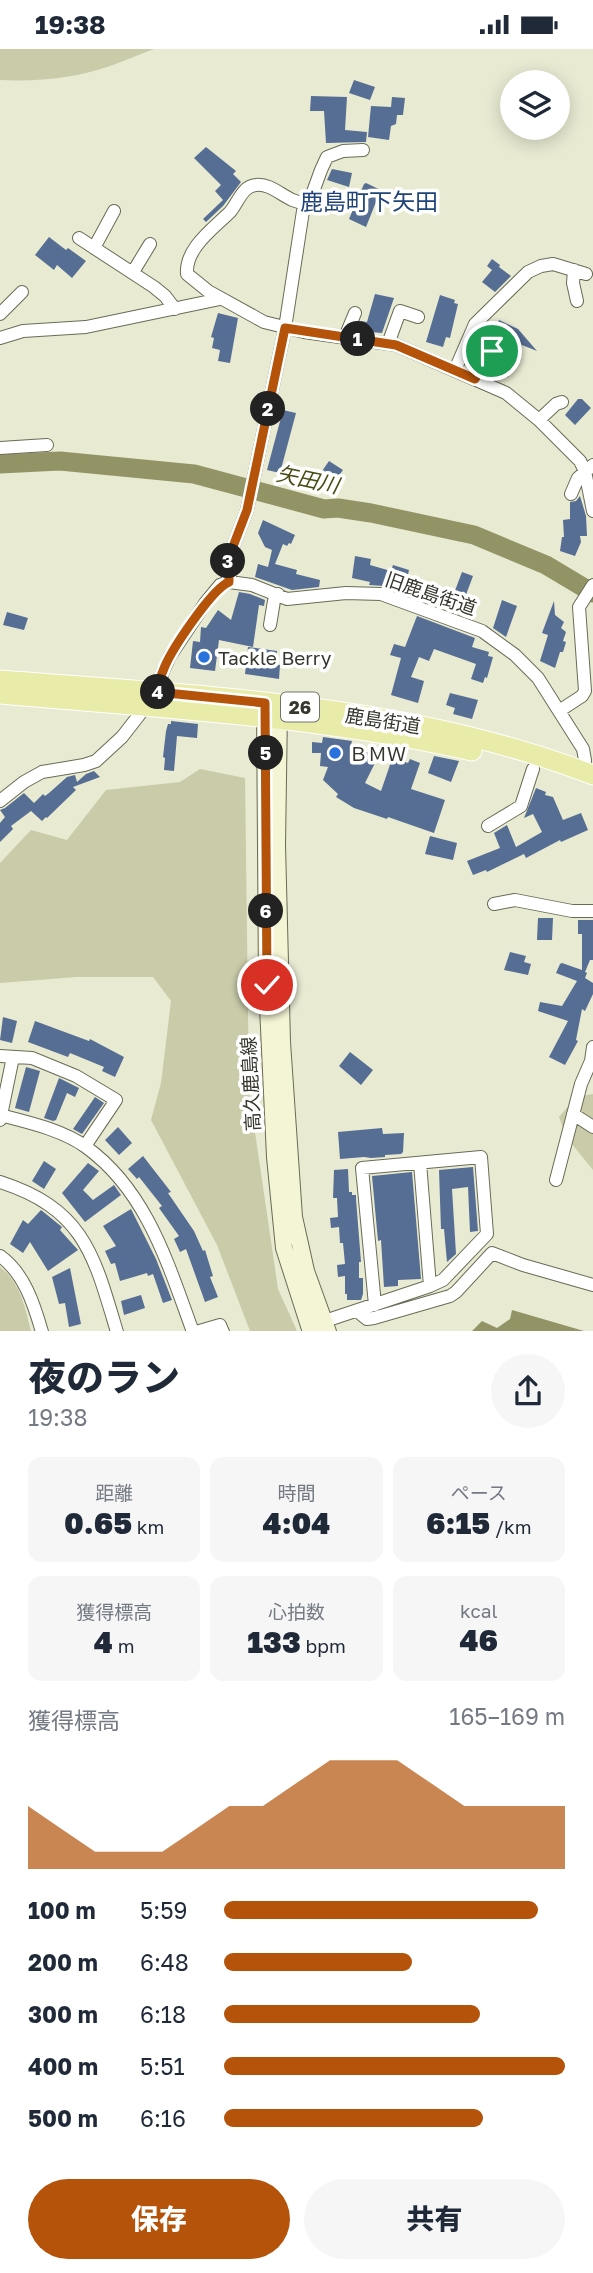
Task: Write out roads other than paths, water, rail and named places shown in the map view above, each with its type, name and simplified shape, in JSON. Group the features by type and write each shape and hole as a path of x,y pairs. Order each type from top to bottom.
{"main road":[{"name":"26","path":"0,680 272,711 406,736 488,755 533,769 590,779"},
{"name":"26","path":"0,694 152,699"},
{"name":"鹿島街道","path":"272,711 417,724 493,743 590,779"},
{"name":"高久鹿島線","path":"272,711 282,1042 294,1217 318,1328"}],"street":[{"path":"0,801 42,772 96,761 122,737 152,699 170,656 206,601 220,585 229,582 229,557 247,510 285,328 303,211 322,156 363,150"},
{"path":"337,207 309,199 293,202 263,185 244,190 236,204 203,238 192,256 187,274 220,299 255,318 285,328 388,344 409,350 506,393 589,468 593,510"},
{"path":"94,248 114,211"},
{"path":"79,238 133,272 165,296 175,309"},
{"path":"133,272 150,244"},
{"path":"455,370 475,324 523,276 535,268 554,264 580,272 573,283 578,301"},
{"path":"0,314 22,292"},
{"path":"0,338 23,331 86,327 220,299"},
{"path":"388,344 400,311 418,317"},
{"path":"345,337 355,313"},
{"path":"475,379 492,351"},
{"path":"539,420 556,404 562,402"},
{"path":"0,448 47,445"},
{"path":"571,494 575,484 589,468"},
{"name":"旧鹿島街道","path":"229,582 252,585 288,599 346,593 381,594 482,631 515,655 538,678 583,749 590,779"},
{"path":"559,711 582,696 584,691 579,607 593,585"},
{"path":"270,625 274,601 278,594"},
{"path":"488,826 521,806 533,769"},
{"path":"494,904 515,900 572,911 593,911"},
{"path":"556,1180 573,1114 587,1081 593,1047"},
{"path":"85,1146 116,1100 76,1076 32,1058 6,1056 0,1117 43,1126 85,1146 117,1174 141,1206 161,1244 194,1331"},
{"path":"573,1114 593,1127"},
{"path":"318,1328 443,1280 487,1234 481,1157 362,1168 375,1305"},
{"path":"420,1163 430,1286"},
{"path":"0,1182 57,1209 81,1235 97,1265 117,1331"},
{"path":"357,1311 367,1319 374,1318 450,1296 492,1253 593,1285"},
{"path":"0,1256 19,1275 42,1331"},
{"path":"198,1331 220,1325 223,1331"}],"waterway":[{"name":"矢田川","path":"0,464 60,461 194,474 324,509 338,508 371,513 474,535 546,565 593,593"}],"place":[{"name":"Tackle Berry","path":"204,657"},
{"name":"ＢＭＷ","path":"335,753"}],"district":[{"name":"鹿島町下矢田","path":"369,201"}]}
